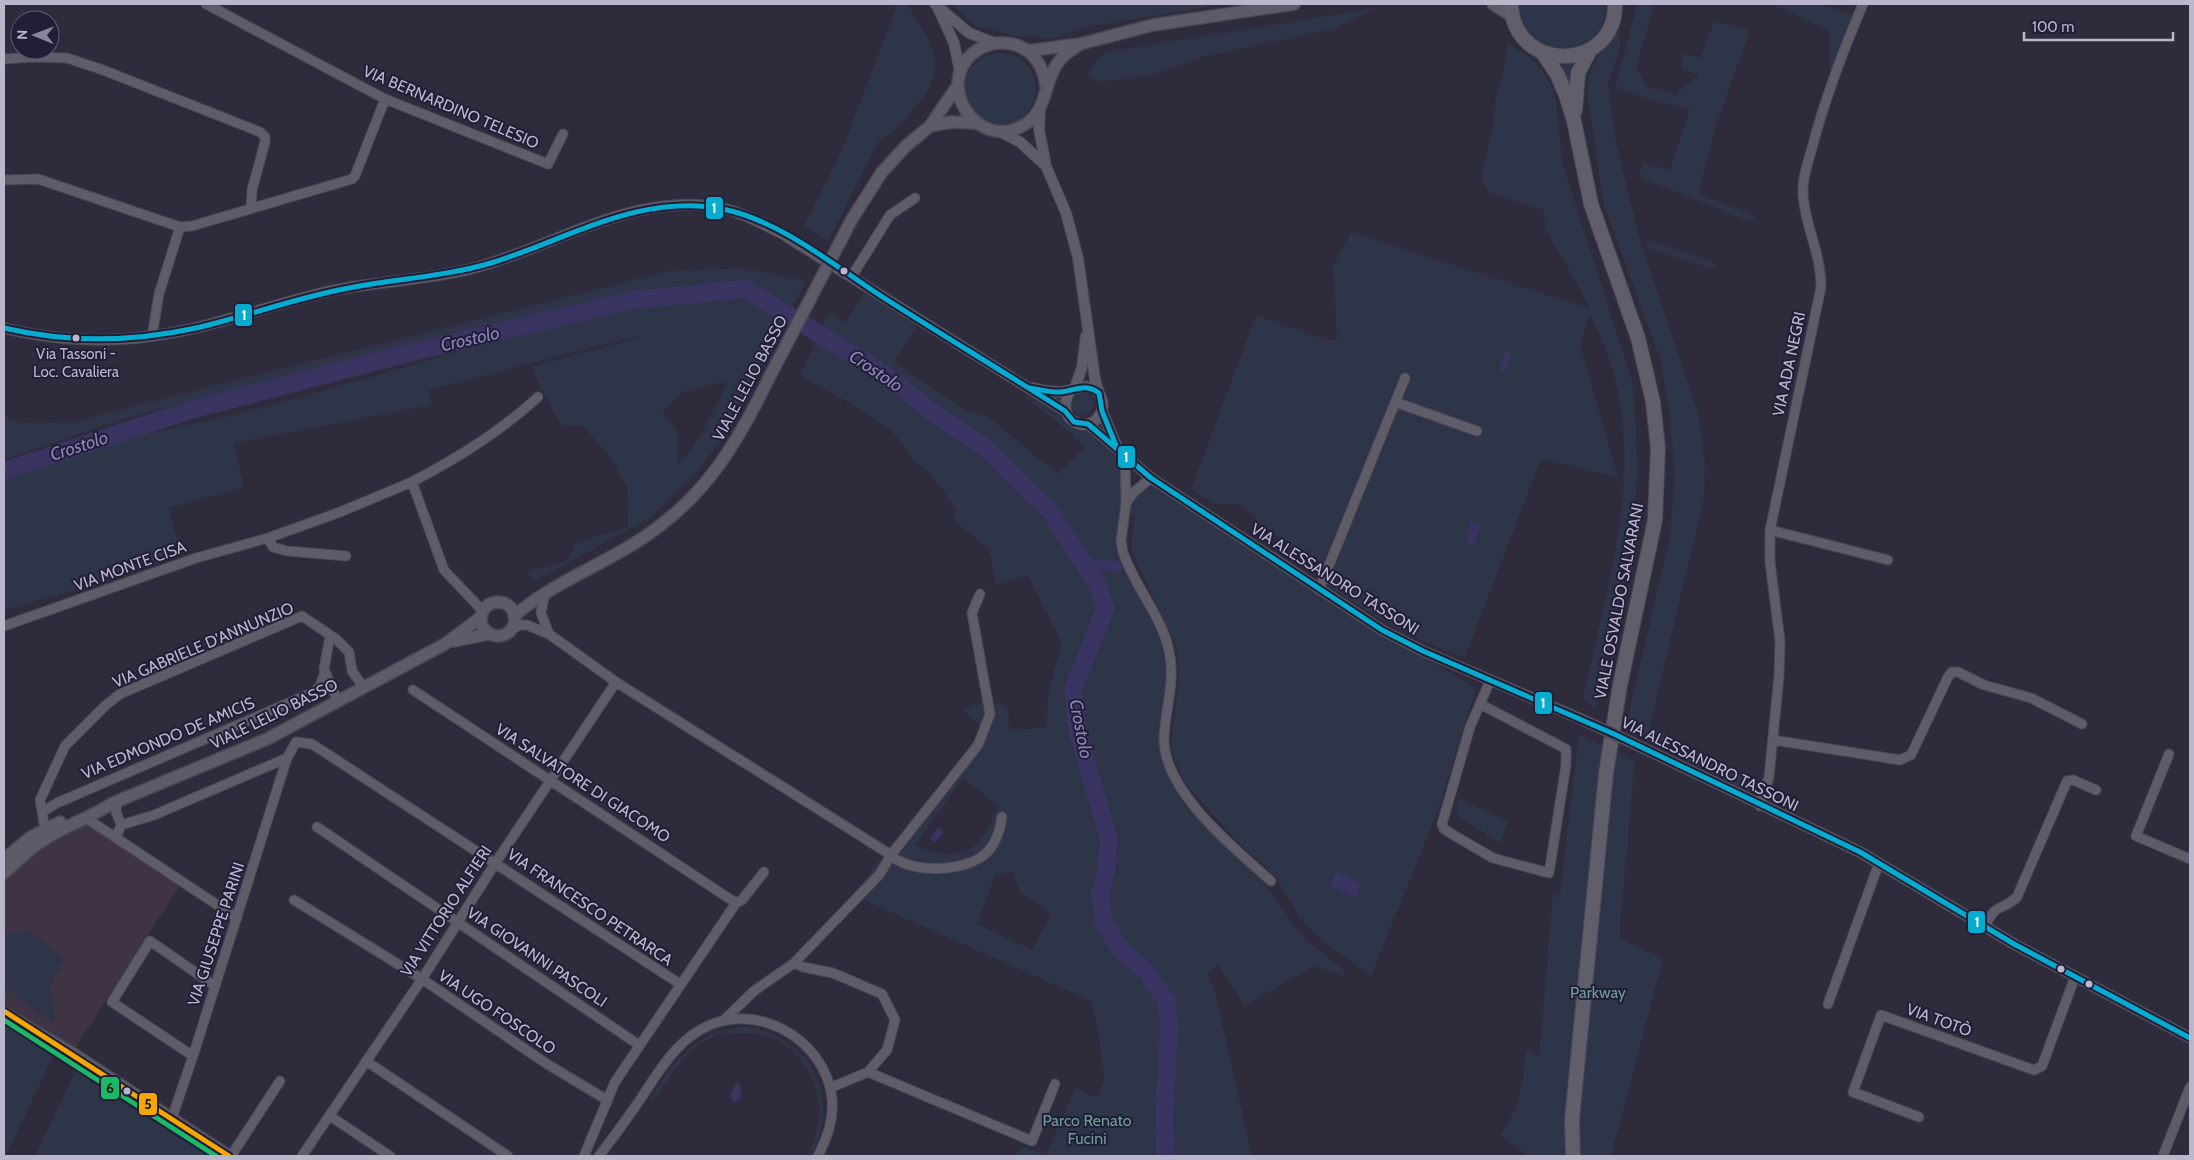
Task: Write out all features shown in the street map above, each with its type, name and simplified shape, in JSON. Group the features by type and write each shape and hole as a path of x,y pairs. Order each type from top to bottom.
{"main road":[{"path":"1027,51 1080,44 1153,25 1294,4"},
{"path":"1493,4 1512,10 1522,37 1543,53 1567,57 1590,50"},
{"name":"VIALE OSVALDO SALVARANI","path":"1574,121 1578,73 1590,50 1599,43 1611,26 1615,4"},
{"path":"977,123 964,110 958,85 960,72 974,53 995,43 1009,43 1027,51 1042,70 1046,85"},
{"path":"930,126 951,122 977,123 999,131 1013,130 1026,124 1040,109 1046,85 1058,62 1080,44"},
{"name":"VIALE OSVALDO SALVARANI","path":"1543,53 1557,74 1574,121 1580,160 1591,204 1644,361 1653,402 1658,468 1656,511 1650,548 1620,685 1606,773 1572,1119 1573,1156"},
{"name":"VIALE LELIO BASSO","path":"545,592 636,543 680,508 714,474 735,444 852,219 875,182 890,161 930,126 958,85"},
{"path":"534,599 504,604 492,603 482,614 482,626 489,634 502,636 534,599 545,592"},
{"path":"504,604 509,607 513,622"},
{"name":"VIALE LELIO BASSO","path":"4,872 32,847 51,835 115,802 267,739 446,644 482,614"},
{"name":"VIALE LELIO BASSO","path":"446,644 489,634"},
{"name":"VIALE LELIO BASSO","path":"4,859 25,841 45,829 99,805 115,802"},
{"path":"5,1012 230,1156"}],"street":[{"name":"VIA BERNARDINO TELESIO","path":"206,4 385,99 548,164 563,134"},
{"path":"936,4 969,33 995,43"},
{"path":"936,4 954,44 960,72"},
{"name":"VIA ADA NEGRI","path":"1760,806 1769,777 1779,676 1780,641 1770,562 1770,530 1821,287 1818,251 1803,200 1803,181 1818,124 1838,64 1864,4"},
{"path":"4,59 34,57 67,58 103,70 260,132 265,137 265,142 252,190 251,208"},
{"path":"4,180 38,179 180,227 205,223 352,179 356,176 385,99"},
{"path":"1040,109 1039,129 1046,166 1072,231 1082,275 1087,325 1099,393"},
{"path":"999,131 1020,142 1046,166"},
{"path":"852,276 890,215 915,198"},
{"name":"VIA ALESSANDRO TASSONI","path":"4,328 29,334 91,339 152,336 335,290 474,268 604,222 649,209 679,206 724,209 750,217 852,276 1065,411 1074,422 1088,424 1151,478 1319,590 1403,641 1490,681 1584,720 1879,863 1984,927 2190,1038"},
{"path":"152,336 159,294 180,227"},
{"path":"1065,411 1065,402 1082,367 1087,325"},
{"path":"1319,590 1405,378"},
{"name":"VIA ALESSANDRO TASSONI","path":"1029,388 1051,392 1088,386 1099,393 1102,400 1102,411 1117,448"},
{"name":"VIA MONTE CISA","path":"4,626 194,558 268,538 340,512 412,482 465,454 515,418 538,397"},
{"path":"1395,402 1477,431"},
{"path":"1088,424 1098,418 1102,411"},
{"path":"1125,456 1126,503 1121,541 1122,552 1162,630 1169,651 1172,673 1164,738 1167,760 1178,784 1199,810 1226,839 1271,881"},
{"path":"1126,503 1134,492 1151,478"},
{"path":"412,482 444,570 482,614"},
{"path":"1770,530 1888,560"},
{"path":"268,538 273,547 287,551 346,556"},
{"path":"545,592 540,613 547,631"},
{"path":"599,1156 671,1055 692,1035 724,1020 754,991 794,963 880,874 892,855 978,745 990,714 972,613 980,594"},
{"name":"VIA GABRIELE D'ANNUNZIO","path":"45,829 40,800 65,746 120,694 302,616 349,652 352,671 364,688"},
{"path":"513,622 547,631 616,682 892,855 898,862 924,870 959,866 984,856 999,834 1002,817"},
{"name":"VIA EDMONDO DE AMICIS","path":"42,812 57,803 181,748 314,692 320,686 325,672 330,636"},
{"path":"325,672 338,702"},
{"path":"1773,740 1900,760 1906,759 1911,755 1952,672 1958,672 1984,685 2031,698 2082,724"},
{"path":"1480,704 1566,748 1567,760 1549,873 1493,858 1444,829 1442,824 1470,727 1480,704 1490,681"},
{"name":"VIA VITTORIO ALFIERI","path":"302,1156 422,980 496,862 616,682"},
{"name":"VIA SALVATORE DI GIACOMO","path":"413,690 736,903"},
{"name":"VIA FRANCESCO PETRARCA","path":"288,758 296,742 303,741 312,744 496,862 680,984"},
{"path":"2169,754 2136,836 2190,859"},
{"path":"116,838 122,825 154,815 288,758"},
{"name":"VIA GIUSEPPE PARINI","path":"172,1118 288,758"},
{"path":"1984,927 1993,910 2012,902 2016,897 2067,782 2073,780 2096,790"},
{"path":"115,802 116,812 122,825"},
{"path":"86,818 237,918"},
{"name":"VIA GIOVANNI PASCOLI","path":"317,827 639,1045"},
{"path":"1828,1004 1879,863"},
{"path":"584,1156 615,1082 736,903 742,900 764,872"},
{"name":"VIA UGO FOSCOLO","path":"294,900 422,980 548,1064 607,1100"},
{"path":"193,1056 112,1002 150,941 216,986"},
{"path":"794,963 802,967 833,973 882,994 895,1020 887,1050 868,1072 830,1088"},
{"name":"VIA TOTÒ","path":"1919,1118 1852,1092 1881,1015 2034,1070 2042,1066 2075,977"},
{"path":"724,1020 767,1022 792,1034 811,1051 819,1062 830,1088 832,1112 830,1126 818,1156"},
{"path":"366,1062 508,1156"},
{"path":"868,1072 1032,1141 1055,1084"},
{"path":"230,1156 280,1082"},
{"path":"2163,1156 2190,1087"},
{"path":"330,1116 390,1156"}],"shaded area":[{"path":"1505,352 1512,354 1505,371 1502,372 1499,368"},
{"path":"1470,522 1481,525 1473,546 1466,542 1470,531"},
{"path":"86,818 182,882 72,1053 4,1011 4,873"},
{"path":"938,827 944,832 935,843 930,839"},
{"path":"1336,872 1361,884 1355,898 1330,886"},
{"path":"736,1083 740,1084 741,1097 737,1101 733,1101 730,1096"}],"green space":[{"path":"885,4 907,4 931,45 935,69 924,96 902,123 880,139 828,241 804,226 842,150 896,8"},
{"path":"952,4 1225,4 1098,25 1053,38 1017,36 975,26"},
{"path":"1520,4 1606,4 1603,23 1593,37 1579,45 1563,48 1547,45 1534,37 1524,23"},
{"path":"1637,4 1655,4 1636,67 1647,87 1675,94 1699,76 1681,68 1684,54 1701,57 1714,21 1750,30 1717,123 1698,194 1755,216 1751,222 1639,177 1643,162 1669,171 1690,110 1615,89"},
{"path":"1772,4 1819,4 1858,17 1830,89 1830,31"},
{"path":"1377,8 1334,29 1206,56 1152,75 1099,82 1088,76 1096,61 1107,52"},
{"path":"1618,32 1620,47 1608,85 1615,138 1640,241 1698,412 1705,466 1704,498 1650,725 1760,786 1758,796 1673,754 1627,722 1670,536 1675,478 1670,416 1661,361 1604,205 1588,101 1591,70 1599,56"},
{"path":"1507,43 1529,56 1542,70 1550,84 1556,101 1563,165 1633,384 1638,472 1626,571 1595,711 1583,698 1615,554 1622,505 1624,457 1621,409 1610,362 1590,316 1580,344 1618,477 1541,459 1465,657 1412,636 1323,582 1326,573 1258,522 1246,508 1235,504 1216,504 1191,490 1256,315 1324,339 1337,340 1333,266 1351,232 1591,309 1545,228 1544,210 1490,193 1481,179 1492,131 1496,98 1505,64"},
{"path":"1000,53 1020,59 1030,69 1036,89 1030,109 1020,119 1000,125 980,119 970,109 964,89 970,69 980,59"},
{"path":"1574,61 1569,73 1570,89 1556,63"},
{"path":"1647,239 1718,264 1713,269 1647,248"},
{"path":"743,268 806,281 728,430 697,472 651,517 535,581 526,572 569,560 575,543 628,527 627,485 606,452 583,426 562,426 541,389 532,367 628,341 640,335 428,390 432,405 234,443 244,488 169,508 181,555 120,577 4,610 4,473 111,442 243,413 404,368 488,342 609,310 605,297 126,418 4,460 4,417 23,423 72,422 668,271","holes":["729,380 699,438 678,466 677,430 662,412 682,392"]},
{"name":"Parco Renato Fucini","path":"865,291 917,326 894,361 965,411 988,417 1058,474 1085,447 1073,437 1074,435 1026,398 1027,396 1054,408 1067,424 1090,432 1121,460 1124,475 1121,558 1162,642 1168,674 1160,744 1162,757 1184,803 1271,891 1295,927 1308,941 1346,972 1343,976 1315,966 1244,1006 1218,964 1208,975 1215,992 1252,1156 1046,1156 1075,1088 1097,1098 1104,1080 1099,1034 1091,1001 852,895 975,740 980,726 963,711 975,705 995,703 1008,708 1009,731 1046,727 1049,689 1062,643 1028,576 996,584 989,549 953,520 957,511 930,472 916,463 892,431 861,410 800,375 829,313 846,323","holes":["963,778 999,807 980,841 970,849 946,854 930,851 915,845","1012,871 1021,893 1051,914 1032,950 977,924 995,876"]},
{"path":"1083,393 1091,396 1094,404 1091,412 1083,415 1075,412 1072,404 1075,396"},
{"path":"1152,484 1318,595 1476,688 1437,813 1371,976 1318,937 1298,915 1275,876 1233,837 1184,782 1171,750 1179,673 1176,645 1131,550 1135,515 1128,514 1134,498"},
{"name":"Parkway","path":"1579,735 1635,761 1619,938 1663,959 1611,1156 1528,1156 1500,1135 1516,1105 1522,1085 1526,1051 1539,1056 1553,894 1560,894"},
{"path":"1459,799 1507,821 1501,843 1459,817 1456,811"},
{"path":"31,932 64,960 49,986 55,1018 52,1023 4,987 4,934"},
{"path":"4,1025 54,1054 6,1156 4,1156"},
{"path":"749,1027 771,1033 790,1044 805,1058 816,1075 822,1093 823,1114 819,1135 810,1156 808,1156 815,1137 819,1116 818,1099 814,1083 807,1069 797,1056 771,1038 756,1034 739,1033 720,1035 709,1039 684,1058 654,1101 649,1099 679,1059 701,1040 715,1033"},
{"path":"76,1070 210,1156 35,1156"},
{"path":"1021,1146 1046,1156 1016,1156"}],"waterway":[{"name":"Crostolo","path":"4,471 194,409 409,353 633,300 745,289 880,371 935,414 988,450 1050,511 1098,586 1106,608 1073,689 1078,733 1109,839 1106,870 1100,895 1104,923 1119,948 1146,972 1167,1002 1169,1030 1164,1119 1166,1156"},
{"path":"1087,569 1102,564 1117,567"}],"transit line":[{"name":"1","path":"4,328 52,336 100,339 172,333 214,324 334,291 472,268 520,253 607,220 636,212 666,207 696,206 727,210 747,216 767,224 807,246 881,296 1065,411 1074,422 1088,424 1151,478 1382,630 1423,651 1614,734 1860,852 2014,944 2190,1038"},
{"name":"1","path":"1029,388 1057,392 1089,388 1099,393 1102,411 1117,448"},
{"name":"5","path":"4,1011 229,1156"},
{"name":"6","path":"4,1020 216,1156"}],"place":[{"name":"Via Tassoni - Loc. Cavaliera","path":"76,338"}]}
